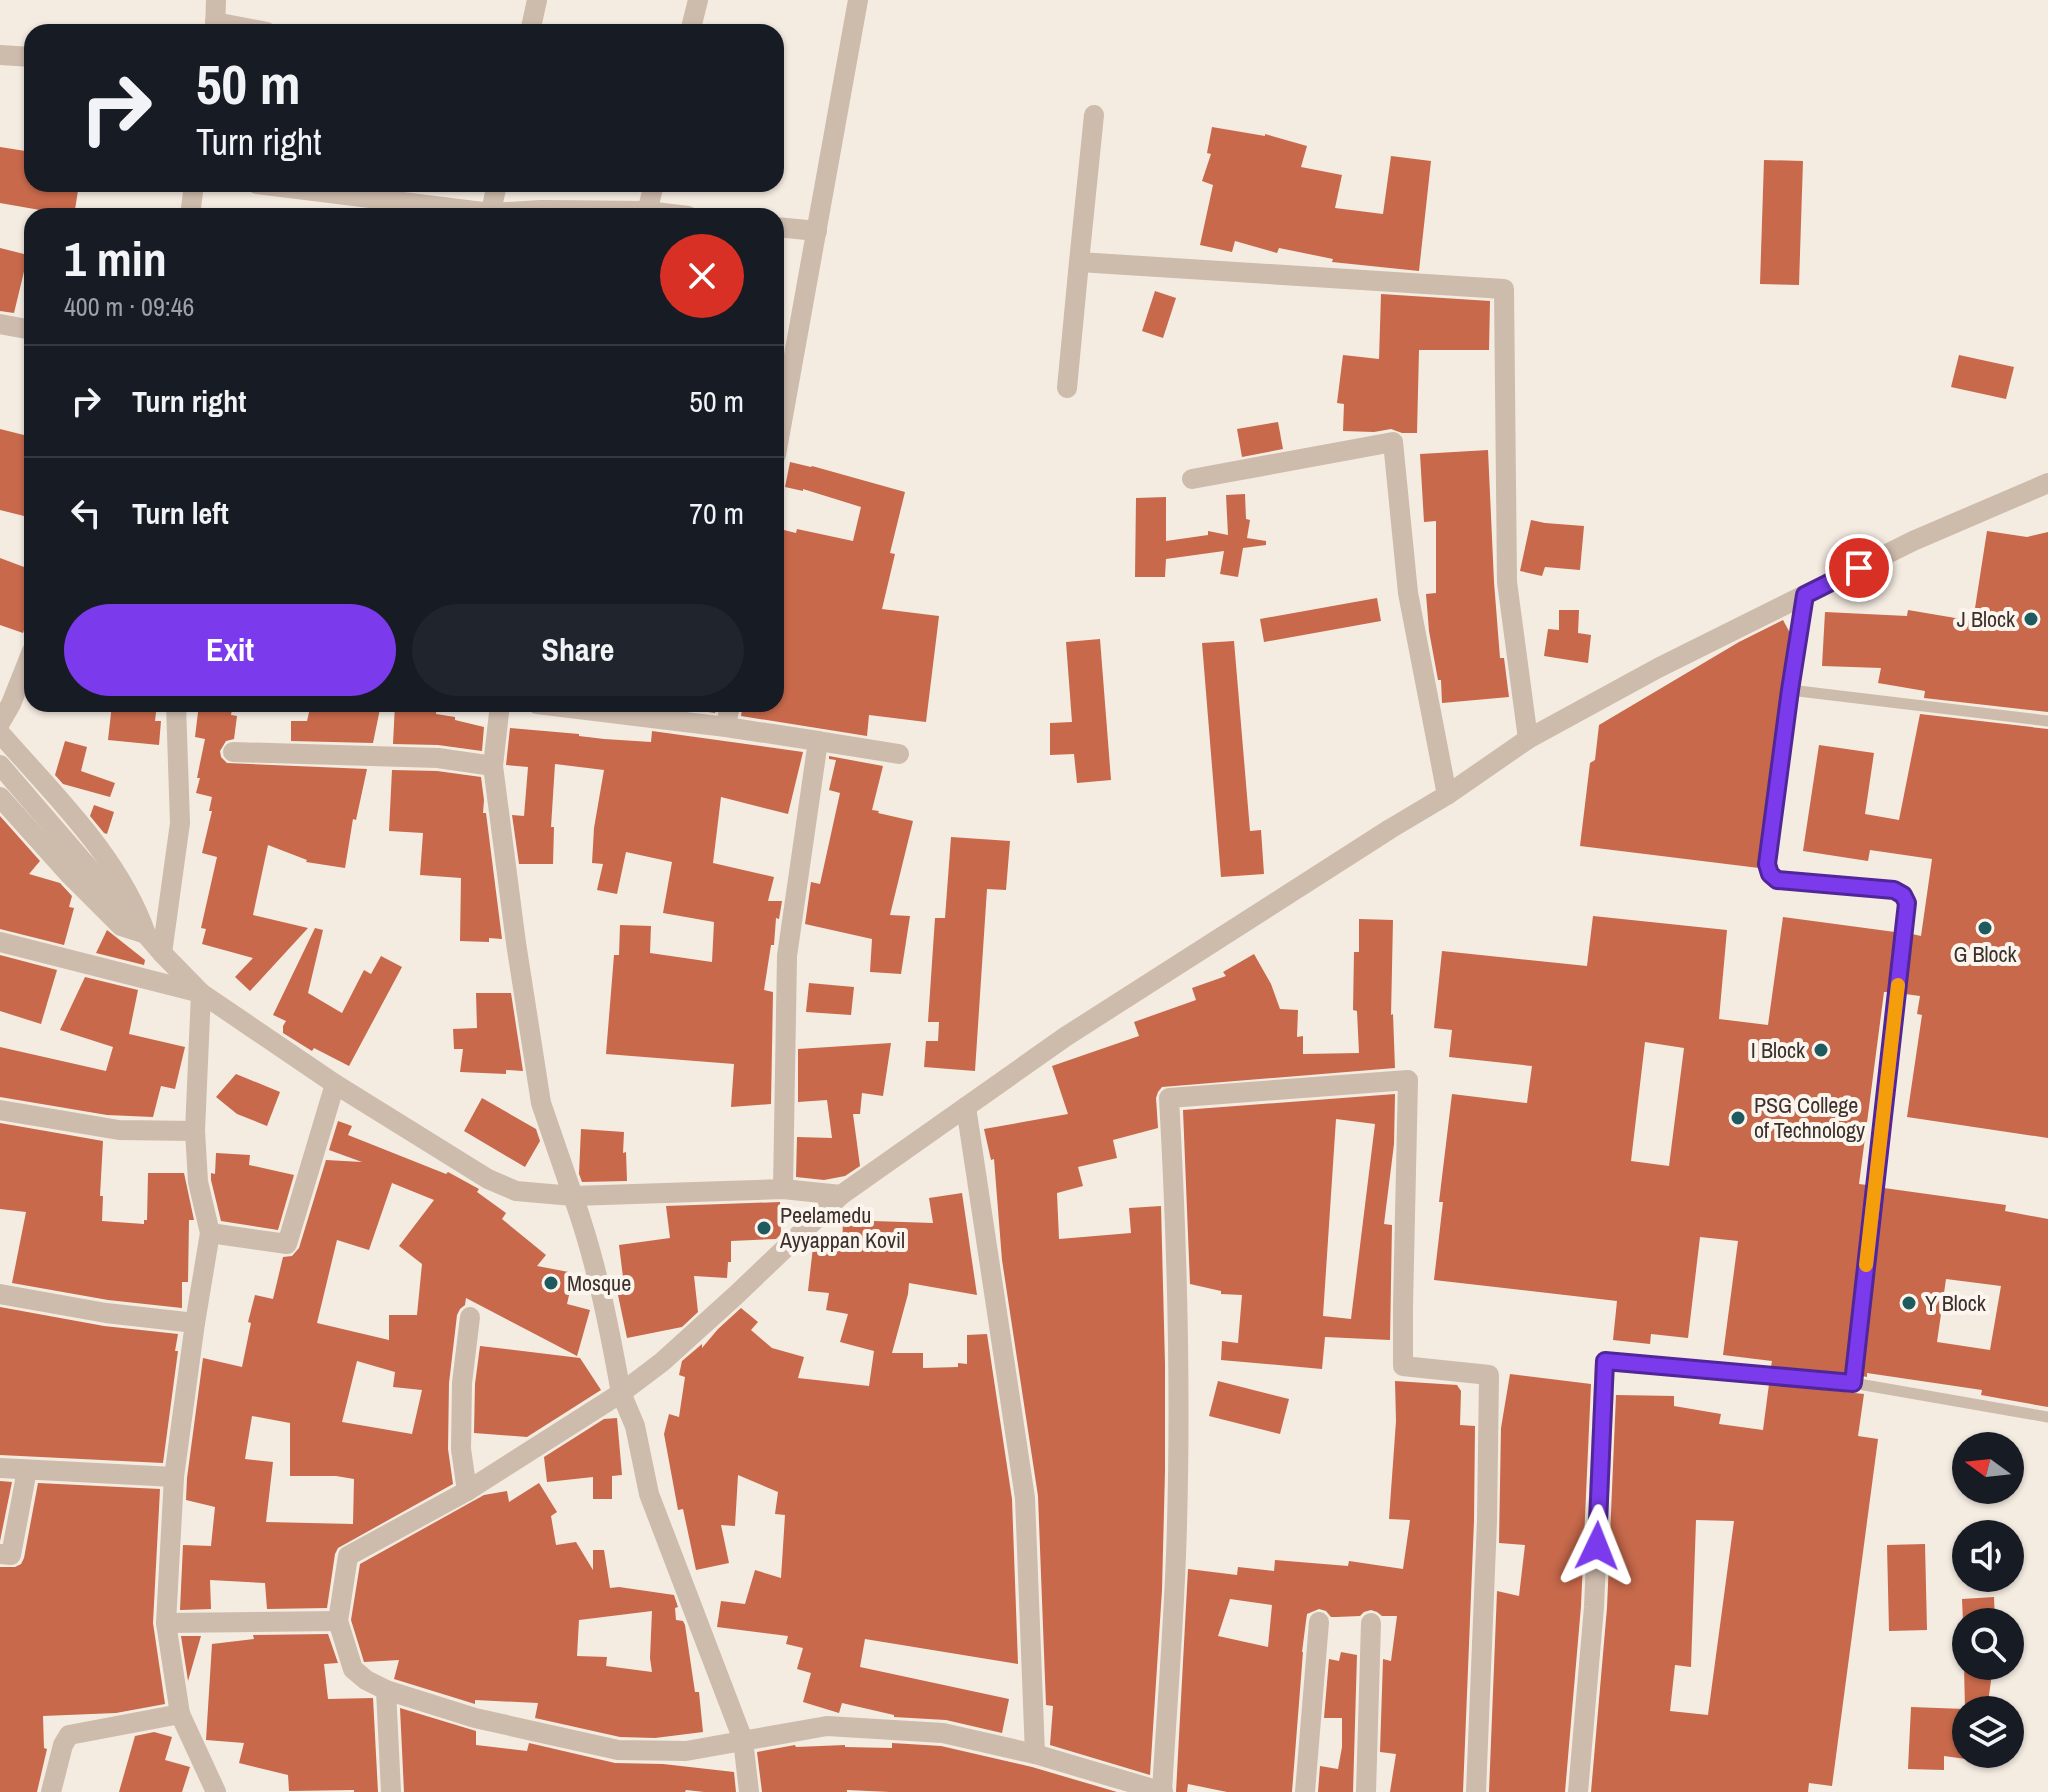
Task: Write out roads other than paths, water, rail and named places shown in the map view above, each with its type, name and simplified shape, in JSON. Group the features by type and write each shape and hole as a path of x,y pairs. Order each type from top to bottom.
{"street":[{"path":"215,24 216,0"},
{"path":"532,24 537,0"},
{"path":"692,24 698,0"},
{"path":"784,411 858,0"},
{"path":"0,55 24,56"},
{"path":"1067,388 1094,115"},
{"path":"319,192 443,208"},
{"path":"784,228 817,231"},
{"path":"1079,262 1504,289 1507,582 1528,739"},
{"path":"0,324 24,328"},
{"path":"1192,479 1393,442 1408,593 1447,795"},
{"path":"1476,1792 1487,1521 1489,1375 1403,1366 1408,1080 1169,1098 1180,1354 1177,1526 1163,1792 1035,1754 943,1733 827,1726 686,1751 618,1750 475,1718 386,1690 353,1669 338,1621 348,1556 467,1491 621,1393 662,1362 841,1195 1065,1037 1447,795 1528,739 1658,668 1913,541 2048,483"},
{"path":"0,723 24,671"},
{"path":"162,953 180,823 176,712"},
{"path":"499,712 493,766 541,1103 589,1240 621,1393 635,1426 649,1494 743,1740 749,1792"},
{"path":"603,712 726,727 899,754"},
{"path":"726,727 729,712"},
{"path":"0,733 110,862 140,916 146,934"},
{"path":"783,1189 787,956 818,741"},
{"path":"233,752 438,758 493,766"},
{"path":"0,765 162,953 201,993 335,1084 488,1179 516,1191 573,1196 783,1189 841,1195"},
{"path":"0,797 121,926 146,934"},
{"path":"0,942 201,993"},
{"path":"201,993 195,1131 198,1182 210,1233 174,1477 166,1623 180,1714 216,1792"},
{"path":"210,1233 287,1244 335,1084"},
{"path":"966,1107 1025,1498 1035,1754"},
{"path":"0,1110 119,1130 195,1131"},
{"path":"0,1294 106,1313 195,1323"},
{"path":"467,1491 461,1449 462,1383 470,1317"},
{"path":"1578,1792 1594,1607 1605,1361"},
{"path":"0,1468 174,1477"},
{"path":"0,1554 11,1555 27,1470"},
{"path":"166,1623 338,1621"},
{"path":"1305,1792 1319,1622"},
{"path":"1366,1792 1371,1623"},
{"path":"386,1690 391,1792"},
{"path":"51,1792 63,1745 69,1735 180,1714"}],"lane":[{"path":"1805,595 1767,864 1770,874 1777,880 1894,890 1903,895 1907,903 1853,1383"},
{"path":"1790,690 2048,721"},
{"path":"1605,1361 1853,1383 2048,1417"}],"place":[{"name":"J Block","path":"2031,619"},
{"name":"G Block","path":"1985,928"},
{"name":"I Block","path":"1821,1050"},
{"name":"PSG College of Technology","path":"1738,1118"},
{"name":"Peelamedu Ayyappan Kovil","path":"764,1228"},
{"name":"Mosque","path":"551,1283"},
{"name":"Y Block","path":"1909,1303"}]}
